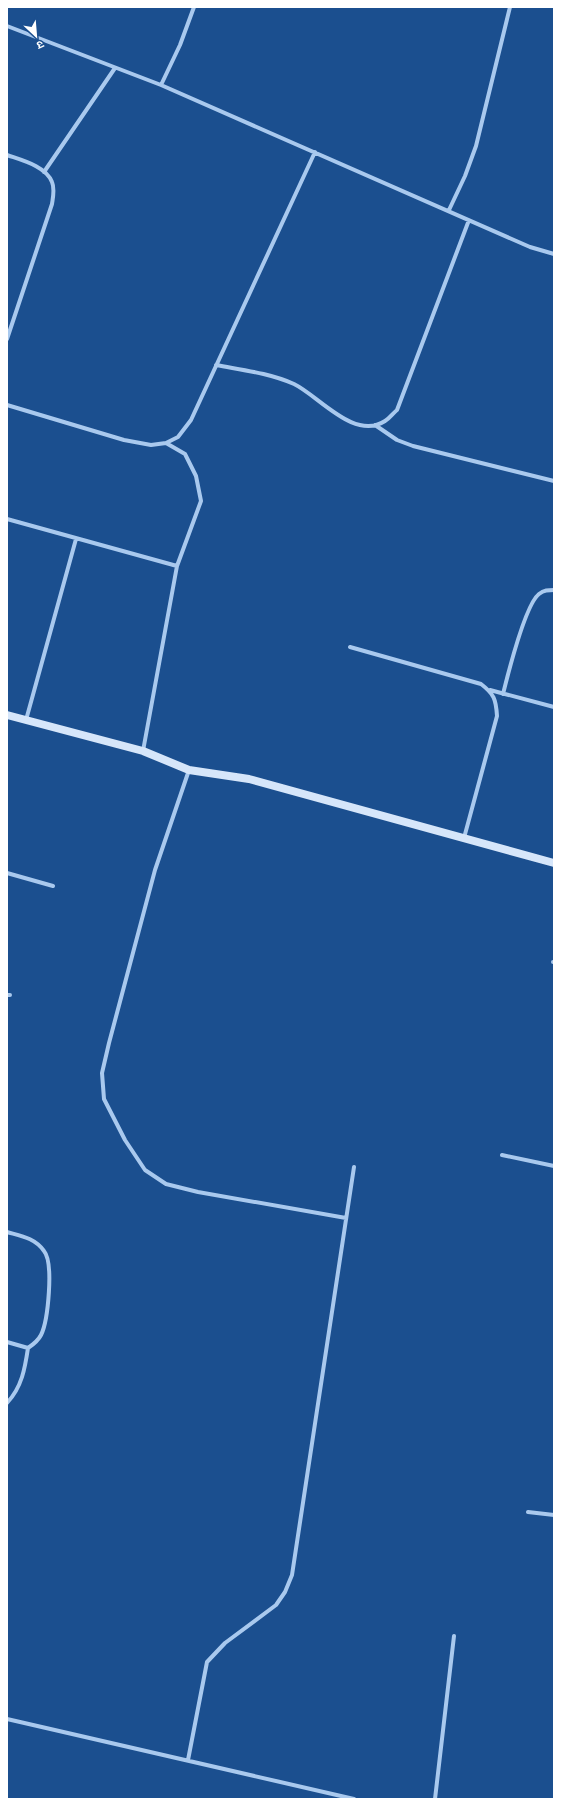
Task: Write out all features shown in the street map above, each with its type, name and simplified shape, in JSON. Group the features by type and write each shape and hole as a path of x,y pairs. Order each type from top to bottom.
{"street":[{"path":"161,85 180,44 194,7"},
{"path":"449,210 465,176 476,146 510,7"},
{"path":"7,26 161,85 449,210 530,247 554,254"},
{"path":"44,172 115,68"},
{"path":"7,405 124,440 151,445 166,443 178,438 191,420 315,152"},
{"path":"7,155 44,172 52,181 52,204 7,339"},
{"path":"216,365 276,377 295,384 337,415 363,426 385,421 397,410 469,220"},
{"path":"375,424 397,440 413,446 554,481"},
{"path":"143,751 177,566 201,501 196,476 185,454 166,443"},
{"path":"7,520 177,566"},
{"path":"26,720 76,539"},
{"path":"503,694 514,653 533,601 539,594 547,590 554,590"},
{"path":"350,647 481,684 490,690 503,694 554,707"},
{"path":"464,838 497,716 496,701 490,690"},
{"path":"7,715 143,751 189,770 249,779 554,863"},
{"path":"189,770 155,870 109,1043 102,1073 104,1099 125,1140 145,1170 166,1184 198,1192 346,1218"},
{"path":"7,873 53,886"},
{"path":"502,1155 554,1166"},
{"path":"188,1760 207,1662 225,1643 276,1605 285,1592 292,1575 354,1167"},
{"path":"7,1232 34,1240 45,1252 49,1266 47,1319 42,1334 37,1342 28,1348 24,1372 18,1389 7,1403"},
{"path":"7,1342 28,1348"},
{"path":"528,1512 554,1515"},
{"path":"435,1799 454,1636"},
{"path":"7,1718 354,1799"}]}
